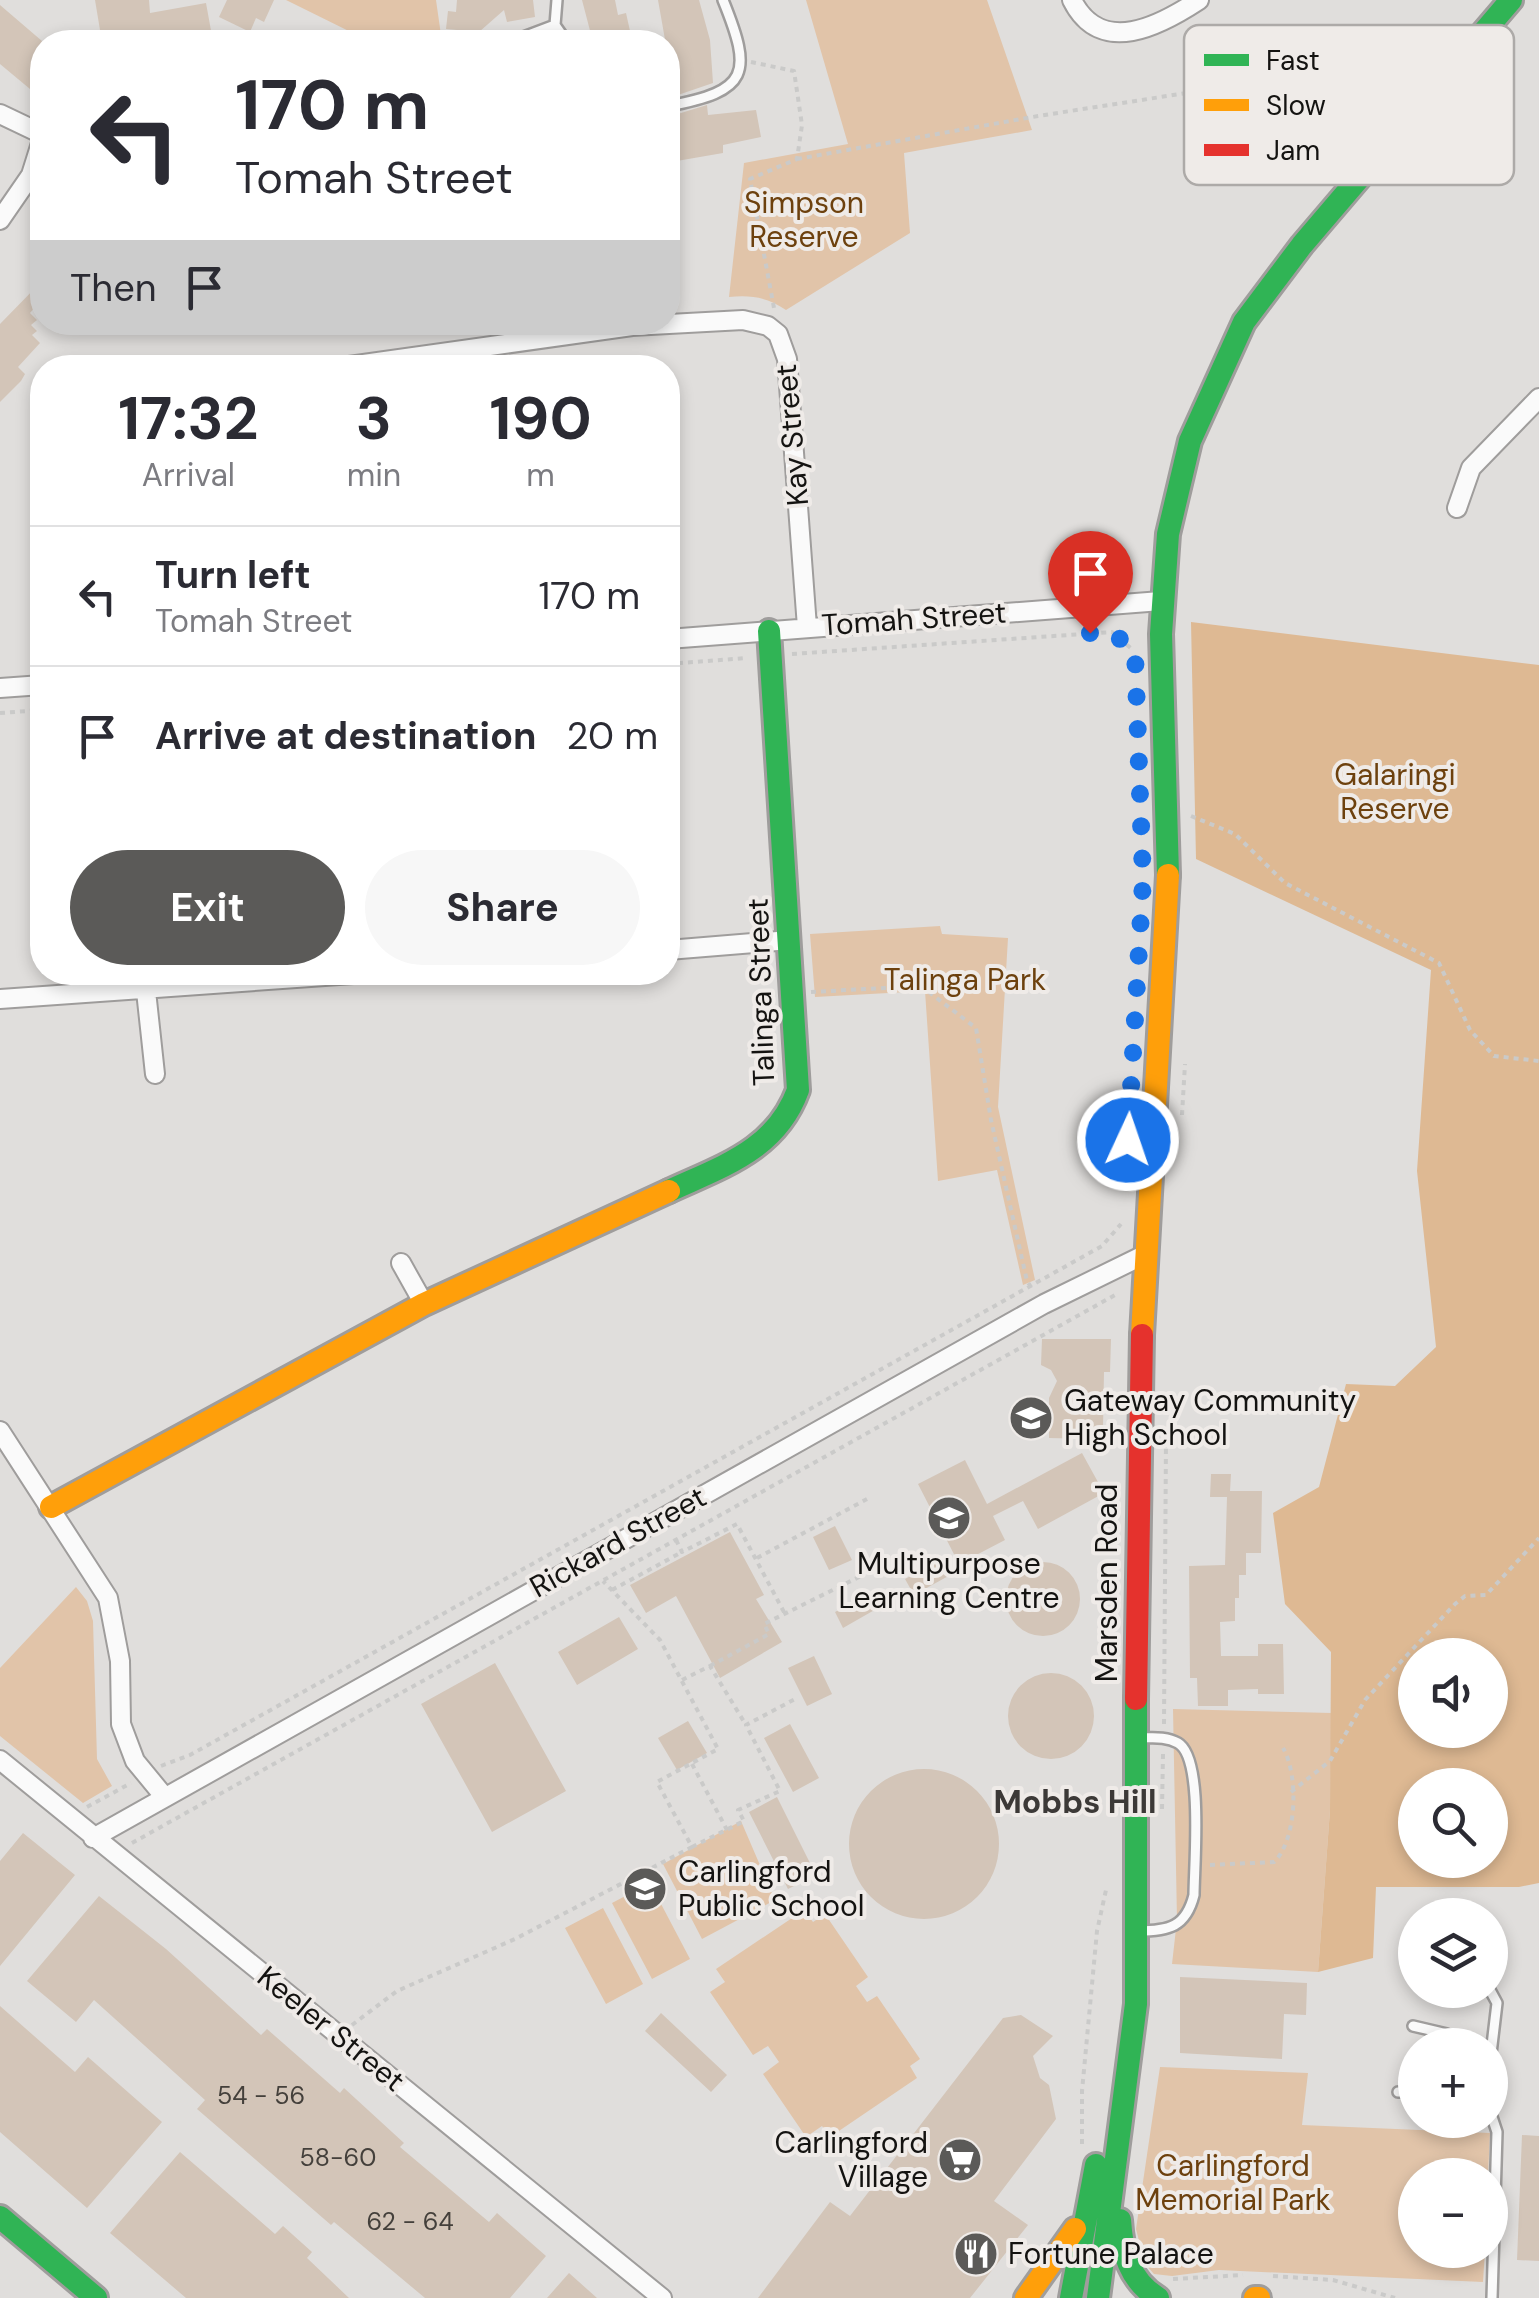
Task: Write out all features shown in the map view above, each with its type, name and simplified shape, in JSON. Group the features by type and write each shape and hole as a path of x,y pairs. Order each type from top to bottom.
{"main road":[{"name":"Marsden Road","path":"1490,25 1512,0"},
{"name":"Marsden Road","path":"1098,2298 1135,2021 1138,1427 1168,888 1162,601 1168,534 1190,441 1244,322 1302,244 1353,185"},
{"name":"Talinga Street","path":"51,1507 424,1304 725,1166 767,1141 791,1110 798,1090 769,631"},
{"name":"Marsden Road","path":"1071,2298 1096,2166 1119,1999 1133,1960"},
{"path":"1113,2181 1126,2261 1140,2285 1158,2298"},
{"path":"0,2217 96,2298"},
{"path":"1026,2298 1084,2217"}],"street":[{"path":"1072,0 1090,21 1108,30 1128,33 1151,29 1199,0"},
{"path":"0,114 30,130"},
{"path":"0,220 30,176"},
{"name":"Kay Street","path":"680,323 743,320 768,326 778,334 787,359 807,627"},
{"name":"Kay Street","path":"427,355 568,335"},
{"path":"1457,508 1471,468 1539,398"},
{"name":"Tomah Street","path":"680,638 1162,601"},
{"path":"0,688 30,687"},
{"path":"680,949 790,940"},
{"path":"0,1000 221,985"},
{"path":"146,991 155,1074"},
{"name":"Rickard Street","path":"93,1838 163,1795 1044,1304 1146,1254"},
{"path":"401,1263 424,1304"},
{"path":"0,1431 108,1598 120,1662 122,1724 135,1761 163,1795"},
{"name":"Keeler Street","path":"0,1760 662,2298"}],"lane":[{"path":"557,0 554,26 558,30"},
{"path":"680,103 723,92 734,82 742,60 740,38 723,0"},
{"path":"543,30 554,26"},
{"path":"1135,1932 1181,1924 1188,1916 1194,1895 1194,1765 1187,1751 1164,1738 1136,1738"},
{"path":"1413,2026 1422,2028"},
{"path":"1492,2298 1497,2138"}],"path":[{"path":"742,60 794,71 802,125 796,159"},
{"path":"778,334 750,179 796,159 1184,94"},
{"path":"1062,588 1110,584 1132,576"},
{"name":"Tomah Street","path":"680,663 1112,632 1135,652"},
{"path":"0,713 30,711"},
{"path":"1190,800 1191,816"},
{"path":"1167,807 1235,834 1285,883 1439,963 1470,1030 1494,1056 1539,1061"},
{"path":"809,976 810,992 921,986 976,1028 991,1120 1026,1281 1033,1288"},
{"path":"1182,1125 1185,1064"},
{"name":"Rickard Street","path":"87,1808 1033,1288 1102,1246 1120,1230 1124,1216"},
{"name":"Rickard Street","path":"128,1845 1115,1296"},
{"path":"757,1558 867,1499"},
{"path":"611,1590 737,1524 785,1614"},
{"path":"1291,1792 1330,1761 1365,1700 1454,1604 1464,1596 1486,1595 1539,1538"},
{"path":"676,1540 682,1552"},
{"path":"681,1680 770,1634 764,1624 863,1575 864,1560"},
{"path":"603,1581 660,1640 718,1749 657,1782 692,1847"},
{"path":"342,2036 360,2016 397,1991 515,1939 744,1822 738,1810 780,1792 710,1666"},
{"path":"746,1725 797,1698"},
{"path":"1194,1866 1274,1862 1285,1850 1291,1771 1283,1748"},
{"path":"692,1763 727,1830"},
{"path":"1082,2150 1082,2091 1097,1931 1104,1910"}],"green space":[{"path":"286,0 436,0 440,30 347,30"},
{"name":"Simpson Reserve","path":"806,0 987,0 1032,130 904,153 910,233 786,310 759,298 729,297 744,163 848,144"},
{"name":"Galaringi Reserve","path":"1191,622 1539,665 1539,1883 1519,1887 1376,1887 1373,1958 1318,1972 1330,1810 1331,1652 1285,1604 1273,1513 1319,1487 1346,1384 1395,1386 1436,1347 1417,1171 1431,970 1196,859"},
{"name":"Talinga Park","path":"940,926 942,934 1008,938 998,1107 1035,1280 1023,1285 997,1170 938,1181 925,991 815,997 810,934"},
{"path":"76,1587 87,1601 93,1621 97,1759 112,1786 83,1803 0,1736 0,1668"},
{"path":"1173,1709 1332,1713 1330,1810 1318,1972 1172,1964 1177,1920"},
{"path":"741,1821 775,1900 702,1939 663,1864"},
{"path":"650,1883 690,1959 652,1979 612,1903"},
{"path":"603,1908 643,1984 606,2004 565,1928"},
{"path":"804,1910 813,1922 825,1914 868,1977 856,1986 867,2002 877,1996 920,2059 910,2066 917,2078 830,2137 822,2126 806,2137 763,2074 779,2062 768,2046 753,2055 710,1992 725,1982 716,1969"},
{"name":"Carlingford Memorial Park","path":"1160,2067 1308,2073 1302,2125 1398,2129 1398,2138 1490,2138 1489,2158 1398,2158 1398,2268 1484,2268 1483,2282 1219,2270 1172,2276 1154,2274 1145,2264 1136,2229"}],"building":[{"path":"95,0 149,0 150,13 206,3 211,30 100,30"},
{"path":"227,0 274,0 264,22 256,18 251,30 219,17"},
{"path":"457,0 533,0 535,17 507,22 504,10 481,30 446,29 448,11 456,12"},
{"path":"582,0 615,0 618,15 626,13 630,30 590,30"},
{"path":"658,0 699,0 710,40 713,83 680,94 680,30 663,30"},
{"path":"0,5 30,31 30,89 0,64"},
{"path":"707,105 708,115 756,110 761,137 723,145 723,153 680,160 680,113"},
{"path":"30,293 30,335 40,343 18,367 25,374 21,381 0,402 0,324"},
{"path":"1042,1339 1111,1339 1110,1372 1104,1372 1103,1428 1090,1428 1090,1439 1049,1438 1049,1398 1057,1381 1051,1370 1041,1365"},
{"path":"1082,1453 1104,1493 1038,1529 1023,1501 993,1516 1005,1540 959,1564 918,1484 965,1460 987,1504"},
{"path":"1211,1474 1231,1474 1230,1491 1262,1491 1261,1553 1246,1553 1246,1575 1239,1575 1239,1598 1235,1598 1235,1621 1220,1622 1221,1656 1258,1656 1258,1644 1283,1644 1284,1694 1258,1694 1258,1689 1228,1690 1228,1706 1198,1706 1197,1678 1190,1678 1189,1566 1225,1565 1227,1497 1210,1497"},
{"path":"835,1526 852,1560 829,1570 813,1537"},
{"path":"730,1532 764,1595 756,1599 782,1642 720,1678 676,1596 646,1613 630,1585"},
{"path":"943,1559 952,1574 914,1595 905,1579"},
{"path":"1043,1562 1069,1573 1080,1599 1069,1625 1043,1636 1017,1625 1006,1599 1017,1573"},
{"path":"870,1593 878,1608 843,1628 835,1612"},
{"path":"619,1617 638,1649 577,1685 558,1652"},
{"path":"814,1656 832,1694 807,1706 788,1668"},
{"path":"495,1663 566,1791 492,1832 421,1704"},
{"path":"1043,1673 1059,1673 1082,1685 1091,1699 1091,1733 1082,1747 1059,1759 1043,1759 1027,1752 1015,1740 1008,1724 1008,1708 1015,1692 1027,1680"},
{"path":"688,1721 707,1753 677,1770 658,1738"},
{"path":"790,1724 819,1778 793,1792 764,1738"},
{"path":"924,1769 953,1775 977,1791 993,1815 999,1844 993,1873 977,1897 953,1913 924,1919 895,1913 871,1897 855,1873 849,1844 855,1815 871,1791 895,1775"},
{"path":"777,1797 816,1875 788,1889 749,1812"},
{"path":"23,1833 75,1875 0,1966 0,1861"},
{"path":"99,1896 166,1949 261,2035 267,2029 340,2093 344,2088 404,2143 400,2147 489,2222 497,2213 546,2256 510,2298 425,2298 334,2222 331,2225 197,2109 205,2100 94,2000 76,2022 27,1981"},
{"path":"1180,1977 1307,1983 1306,2015 1284,2014 1282,2059 1180,2053"},
{"path":"0,2006 75,2072 88,2057 162,2122 87,2208 0,2132"},
{"path":"661,2013 727,2075 711,2092 645,2031"},
{"name":"Carlingford Village","path":"1021,2015 1053,2036 1033,2056 1040,2078 1049,2085 1056,2119 994,2201 1028,2225 970,2298 758,2298 830,2202 850,2216 1003,2018"},
{"path":"1522,2135 1539,2136 1539,2261 1517,2260"},
{"path":"180,2152 275,2234 283,2226 312,2252 307,2258 349,2298 186,2298 110,2233"},
{"path":"569,2273 597,2298 547,2298"}],"traffic: fast":[{"path":"1490,25 1511,0"},
{"path":"1168,875 1161,634 1168,534 1190,441 1244,322 1353,185"},
{"path":"669,1191 728,1164 762,1142 788,1111 798,1090 769,631"},
{"path":"1098,2298 1136,2004 1136,1699"},
{"path":"1071,2298 1096,2165"},
{"path":"0,2217 96,2298"},
{"path":"1120,2220 1129,2264 1140,2283 1158,2298"}],"traffic: slow":[{"path":"1142,1335 1168,875"},
{"path":"51,1507 424,1304 669,1191"},
{"path":"1026,2298 1075,2229"}],"traffic: jam":[{"path":"1136,1699 1142,1335"}],"place":[{"name":"Gateway Community High School","path":"1031,1418"},
{"name":"Multipurpose Learning Centre","path":"949,1518"},
{"name":"Carlingford Public School","path":"645,1889"},
{"name":"Carlingford Village","path":"960,2160"},
{"name":"Fortune Palace","path":"976,2254"}],"district":[{"name":"Mobbs Hill","path":"1075,1802"}],"route":[{"path":"1090,633 1112,632 1135,652 1143,880 1128,1140"}]}
